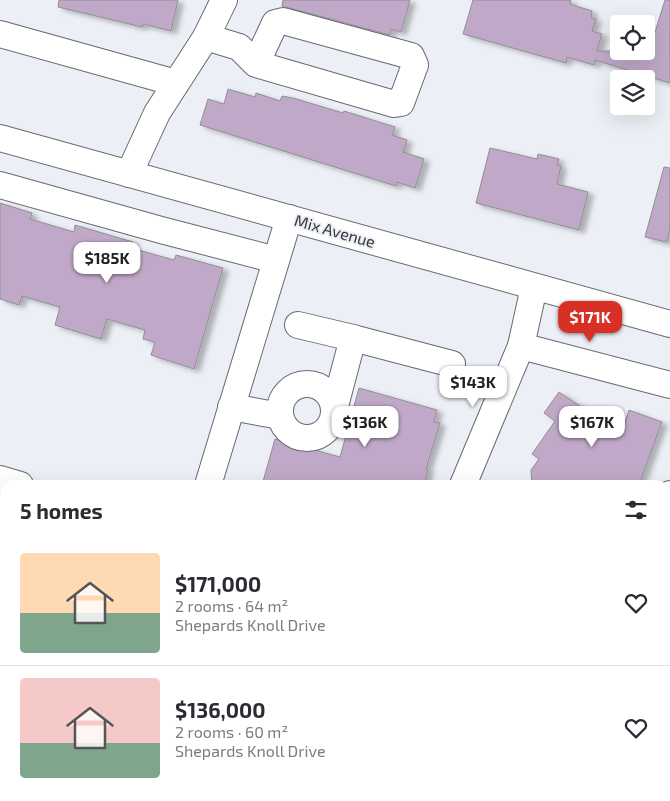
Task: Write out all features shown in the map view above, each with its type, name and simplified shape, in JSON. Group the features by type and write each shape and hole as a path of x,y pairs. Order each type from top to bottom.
{"street":[{"path":"129,174 157,114 206,37 224,0"},
{"path":"206,37 239,47 256,64 394,104 401,102 415,65 410,56 283,21 275,23 256,64"},
{"path":"0,34 176,83"},
{"name":"Mix Avenue","path":"0,138 670,324"},
{"path":"0,185 276,260"},
{"path":"209,480 289,218"},
{"path":"465,480 521,346 534,287"},
{"path":"298,324 452,364"},
{"path":"334,410 328,393 312,384 295,386 282,398 279,407 283,425 296,437 314,438 322,434 329,427 333,419 353,338"},
{"path":"521,346 670,385"},
{"path":"231,407 280,416"}],"building":[{"path":"59,0 178,0 171,31 143,24 142,27 58,7"},
{"path":"283,0 410,0 401,32 391,29 390,35 282,6"},
{"path":"473,0 571,0 570,4 592,11 591,18 596,19 592,31 602,34 597,51 610,51 610,60 655,60 655,32 665,0 670,0 670,83 655,78 655,70 628,70 595,60 594,65 567,57 566,63 463,34"},
{"path":"228,89 255,97 256,93 280,101 282,96 293,98 395,127 392,135 407,140 403,152 424,159 415,188 397,182 396,186 200,125 208,99 224,104"},
{"path":"490,148 537,159 538,154 559,159 557,165 561,166 557,184 588,192 579,230 476,203"},
{"path":"664,167 670,168 670,230 666,242 645,237"},
{"path":"0,203 32,213 30,219 74,232 75,225 133,242 131,248 174,260 176,255 223,268 194,369 151,355 155,342 143,339 145,330 107,319 101,339 55,325 60,307 22,296 19,305 0,299"},
{"path":"359,388 437,410 434,422 440,423 426,469 428,470 425,480 263,480 275,439 340,457"},
{"path":"559,392 621,434 629,410 662,422 641,480 532,480 531,470 539,459 532,454 555,421 544,413"}]}
